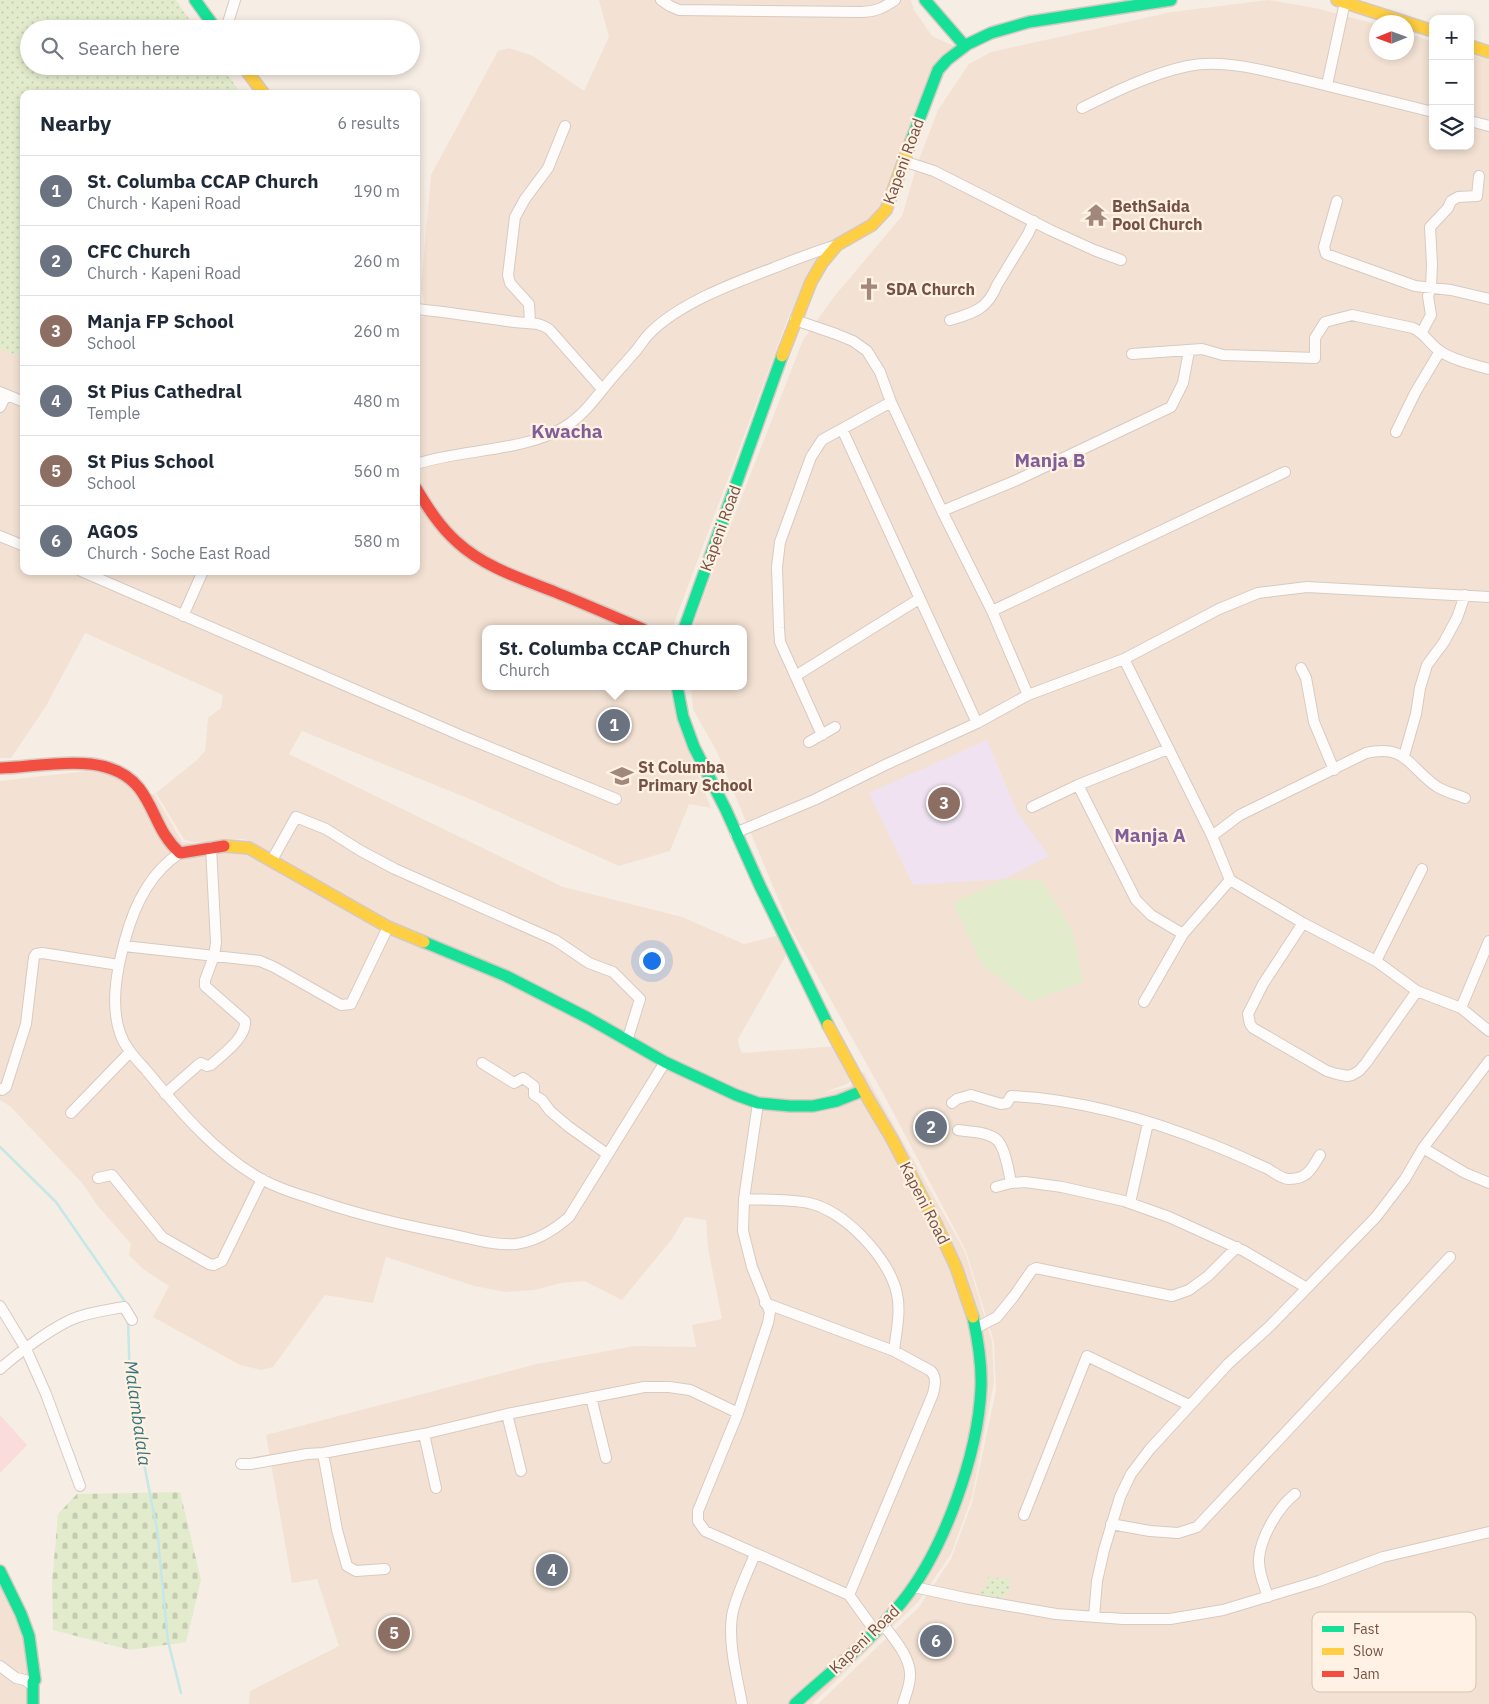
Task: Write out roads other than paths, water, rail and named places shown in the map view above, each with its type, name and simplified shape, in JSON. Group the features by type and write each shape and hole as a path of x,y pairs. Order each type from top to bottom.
{"main road":[{"path":"195,0 209,20"},
{"path":"925,0 964,46"},
{"name":"Kapeni Road","path":"685,625 795,320 811,282 822,263 837,245 872,225 886,210 902,161 938,70 946,59 964,46 988,34 1029,22 1171,0"},
{"path":"1341,1 1429,30"},
{"path":"1474,47 1489,52"},
{"path":"250,75 261,90"},
{"path":"420,495 433,517 457,543 472,555 498,570 633,625"},
{"name":"Kapeni Road","path":"677,690 682,716 701,764 724,805 779,927 862,1091 891,1138 935,1220 963,1281 976,1328 981,1386 979,1407 964,1476 939,1542 914,1587 879,1628 794,1704"},
{"path":"0,768 87,763 103,766 124,774 139,789 169,845 180,853 211,847 240,846 248,848 388,927 506,976 541,993 665,1062 758,1103 790,1106 822,1105 837,1102 862,1091"},
{"path":"0,1571 21,1614 29,1636 34,1680 33,1704"}],"street":[{"path":"229,20 235,0"},
{"path":"661,0 679,10 874,12 882,9 894,0"},
{"path":"1326,85 1341,1"},
{"path":"1082,108 1126,86 1188,66 1229,65 1256,69 1326,85 1429,111"},
{"path":"1474,122 1489,126"},
{"path":"530,322 529,304 510,283 508,275 515,217 525,199 548,168 565,126"},
{"path":"902,161 934,171 1094,250 1121,260"},
{"path":"1422,332 1431,315 1428,296 1431,288 1432,264 1430,227 1445,212 1451,200 1458,197 1477,196 1479,176"},
{"path":"1337,201 1324,247 1326,254 1396,281 1415,286 1451,290 1489,300"},
{"path":"950,320 976,312 981,308 994,292 1034,221"},
{"path":"420,463 433,458 539,438 554,432 576,420 591,405 602,389 650,333 670,317 699,300 734,284 837,245"},
{"path":"420,309 542,325 549,329 602,389"},
{"path":"1132,354 1202,349 1224,355 1315,358 1314,338 1325,322 1352,315 1413,328 1422,332 1440,352 1489,369"},
{"path":"795,320 853,341 867,351 880,372 891,402 942,511 992,611 1028,695"},
{"path":"942,511 1017,480 1171,407 1183,383 1189,351"},
{"path":"1396,432 1415,393 1440,352"},
{"path":"0,407 3,393 20,400"},
{"path":"822,735 780,642 777,567 780,542 811,457 822,440 891,402"},
{"path":"842,429 977,723"},
{"path":"992,611 1285,472"},
{"path":"0,536 20,544"},
{"path":"90,575 462,736 616,799"},
{"path":"183,616 201,575"},
{"path":"735,833 814,800 977,723 1028,695 1124,658 1219,608 1258,593 1307,587 1465,594 1489,597"},
{"path":"1404,756 1427,665 1444,642 1457,618 1465,594"},
{"path":"797,676 919,599"},
{"path":"1124,658 1212,836 1230,880 1302,923 1376,961 1417,991 1461,1008 1489,1031"},
{"path":"1300,668 1306,678 1314,722 1334,770"},
{"path":"810,742 835,727"},
{"path":"1032,807 1078,785 1168,748"},
{"path":"1212,836 1240,815 1366,753 1376,751 1395,752 1404,756 1438,787 1465,798"},
{"path":"1078,785 1136,900 1150,915 1183,934"},
{"path":"272,860 296,817 326,830 361,851 395,868 555,940 589,963 613,972 640,999 627,1040"},
{"path":"165,1094 201,1063 207,1066 211,1065 242,1036 246,1028 245,1021 205,986 216,943 211,847"},
{"path":"180,853 159,870 138,903 131,920 115,994 117,1023 123,1042 165,1094 237,1164 278,1187 338,1208 434,1231 487,1242 513,1244 529,1242 556,1228 569,1217 665,1062"},
{"path":"1376,961 1422,869"},
{"path":"1144,1002 1183,934 1230,880"},
{"path":"1302,923 1263,984 1248,1014 1253,1028 1327,1071 1347,1076 1359,1071 1417,991"},
{"path":"124,946 260,960 341,1005 346,1005 351,1004 388,927"},
{"path":"1461,1008 1489,941"},
{"path":"0,1089 2,1090 6,1087 22,1039 28,1009 32,965 36,954 42,953 120,964"},
{"path":"71,1113 130,1052"},
{"path":"1094,1617 1097,1581 1110,1524 1131,1474 1150,1449 1228,1364 1270,1326 1376,1217 1399,1188 1423,1148 1489,1061"},
{"path":"482,1063 514,1083 524,1078 534,1086 534,1095 542,1100 550,1111 607,1154"},
{"path":"952,1103 956,1099 971,1095 1001,1104 1007,1103 1011,1096 1085,1106 1148,1123 1212,1145 1268,1168 1286,1179 1300,1179 1310,1172 1320,1156"},
{"path":"758,1103 744,1199 743,1231 752,1267 770,1312 738,1413 697,1515 698,1521 705,1531 849,1595 902,1651 908,1662 910,1673 903,1704"},
{"path":"1130,1203 1148,1123"},
{"path":"958,1130 989,1135 995,1138 1002,1150 1011,1183"},
{"path":"1423,1148 1465,1172 1489,1183"},
{"path":"98,1178 112,1175 162,1237 214,1265 222,1261 262,1179"},
{"path":"996,1187 1025,1182 1062,1187 1130,1203 1169,1217 1236,1247 1307,1288"},
{"path":"744,1199 786,1200 811,1203 825,1209 857,1230 885,1266 897,1294 898,1307 894,1351"},
{"path":"976,1328 997,1317 1032,1270 1036,1268 1172,1296 1189,1290 1208,1276 1236,1247"},
{"path":"1110,1524 1178,1533 1198,1528 1450,1257"},
{"path":"765,1303 894,1351 931,1371 934,1375 936,1383 933,1394 849,1595"},
{"path":"0,1306 26,1349 46,1394 80,1486"},
{"path":"0,1369 63,1324 76,1318 124,1307 132,1320"},
{"path":"1024,1515 1087,1356 1189,1405"},
{"path":"241,1464 323,1453 424,1434 507,1414 644,1387 669,1387 690,1390 738,1413"},
{"path":"591,1397 606,1458"},
{"path":"507,1414 521,1471"},
{"path":"424,1434 436,1488"},
{"path":"323,1453 347,1566 356,1571 385,1568"},
{"path":"1268,1597 1259,1558 1271,1524 1287,1500 1295,1494"},
{"path":"914,1587 1056,1614 1123,1619 1170,1619 1223,1610 1319,1581 1383,1557 1489,1532"},
{"path":"742,1704 734,1658 732,1623 735,1606 755,1554"},
{"path":"0,1666 16,1678 25,1680 33,1686"}],"waterway":[{"name":"Malambalala","path":"0,1147 56,1202 128,1306"},
{"name":"Malambalala","path":"128,1321 130,1383 157,1529 168,1641 181,1693"}],"place":[{"name":"BethSaida Pool Church","path":"1096,215"},
{"name":"SDA Church","path":"869,289"},
{"name":"St. Columba CCAP Church","path":"614,725"},
{"name":"St Columba Primary School","path":"622,776"},
{"name":"Manja FP School","path":"944,803"},
{"name":"CFC Church","path":"931,1127"},
{"name":"St Pius Cathedral","path":"552,1570"},
{"name":"St Pius School","path":"394,1633"},
{"name":"AGOS","path":"936,1641"}],"district":[{"name":"Kwacha","path":"567,431"},
{"name":"Manja B","path":"1050,460"},
{"name":"Manja A","path":"1150,835"}]}
